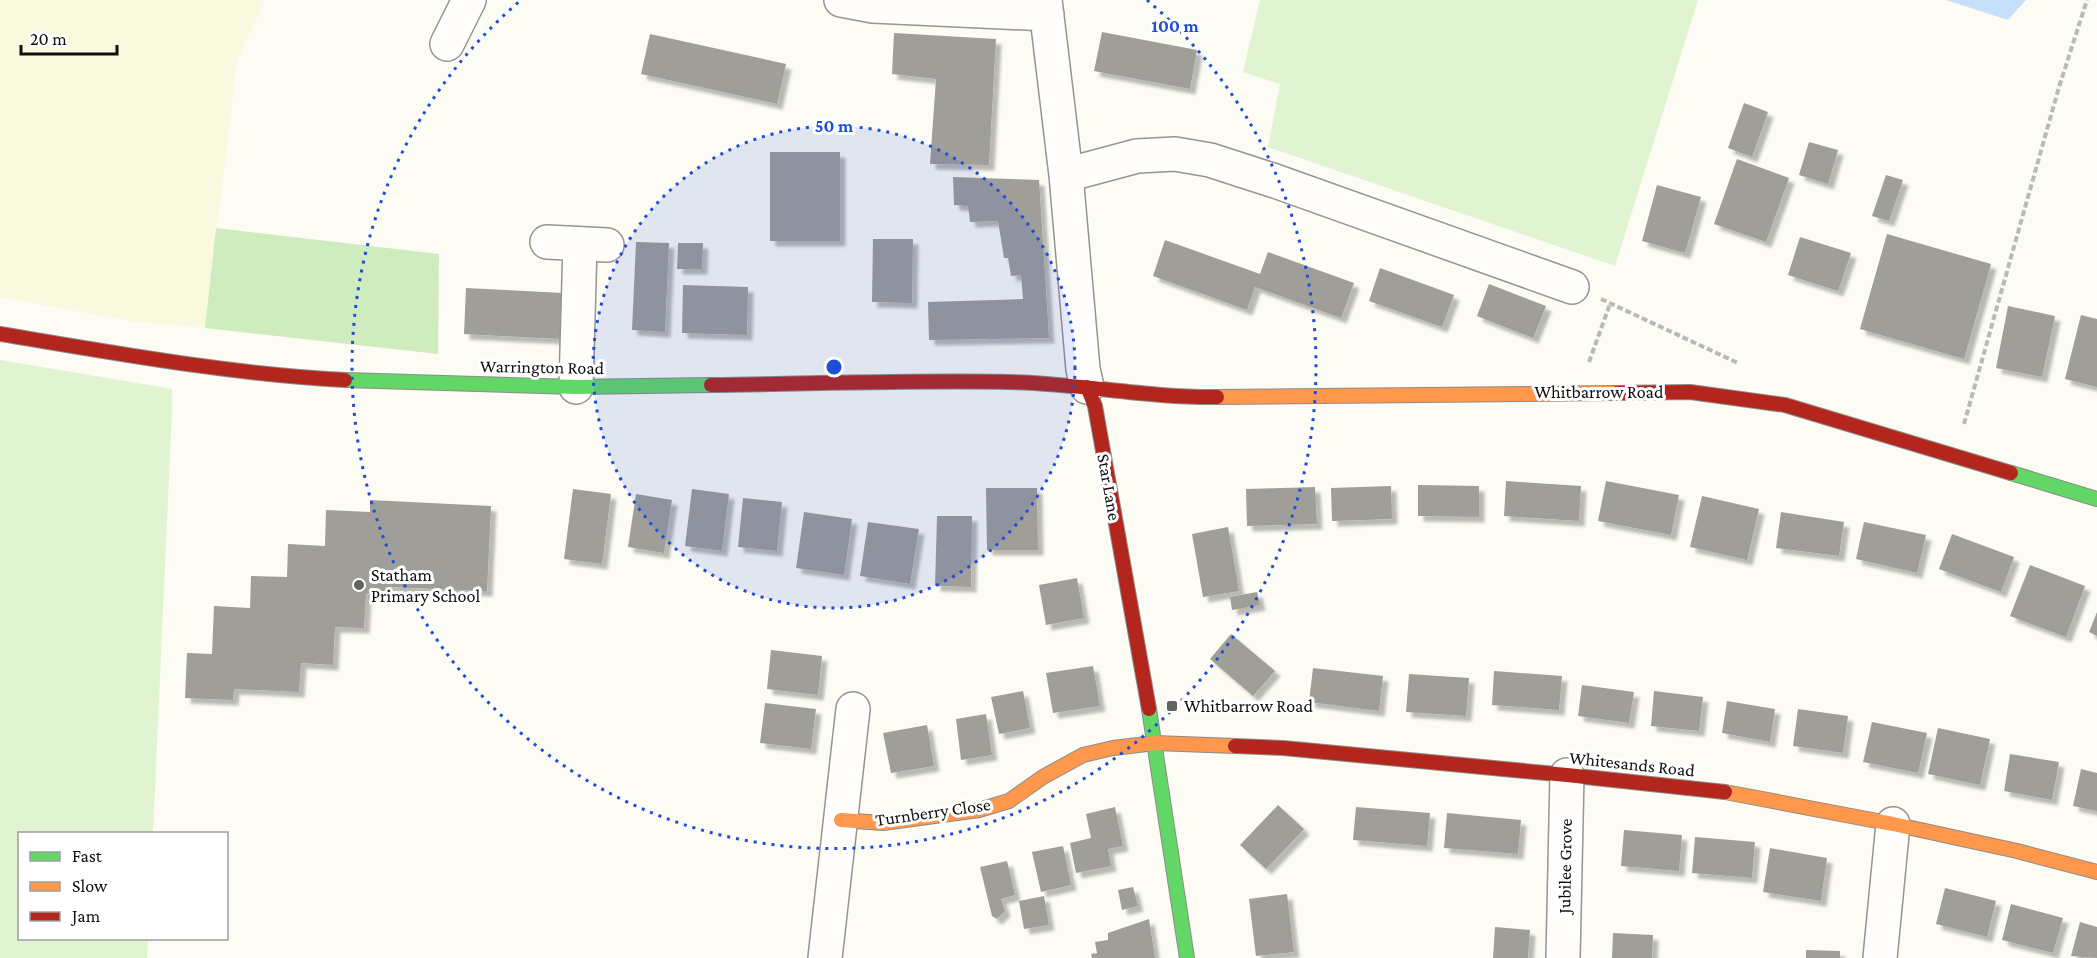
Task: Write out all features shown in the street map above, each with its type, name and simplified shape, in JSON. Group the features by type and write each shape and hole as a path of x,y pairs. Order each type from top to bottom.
{"street":[{"path":"447,44 469,0"},
{"path":"841,0 873,6 1046,7"},
{"name":"Star Lane","path":"1046,7 1066,175 1083,369 1095,406 1155,743 1187,958"},
{"path":"1066,175 1137,156 1175,154 1210,160 1572,287"},
{"path":"547,242 594,245 576,387"},
{"name":"Warrington Road","path":"0,334 178,364 306,378 396,383 576,387 1008,382 1087,387"},
{"name":"Whitbarrow Road","path":"1087,387 1142,394 1206,397 1690,392 1785,405 2097,499"},
{"path":"825,958 853,709"},
{"name":"Whitesands Road","path":"1155,743 1283,748 1731,792 2017,851 2097,872"},
{"name":"Turnberry Close","path":"841,820 884,823 979,810 1009,801 1043,777 1083,756 1113,748 1155,743"},
{"name":"Jubilee Grove","path":"1563,958 1567,775"},
{"path":"1880,958 1893,824"}],"path":[{"path":"1953,456 1968,413 2059,87 2087,0"},
{"path":"1572,287 1746,367"},
{"path":"1579,392 1610,304"}],"green space":[{"path":"0,0 265,0 237,61 205,328 130,321 0,297"},
{"path":"1260,0 1698,0 1615,266 1268,147 1280,84 1243,72"},
{"path":"216,228 439,254 438,354 205,328"},
{"path":"0,360 172,389 172,411 153,832 18,832 18,940 148,940 147,958 0,958"}],"water":[{"path":"1946,0 2026,0 2008,20"}],"building":[{"path":"1102,32 1197,50 1190,89 1094,71"},
{"path":"894,33 996,39 989,165 930,164 936,79 892,74"},
{"path":"650,34 786,64 777,104 641,74"},
{"path":"1744,103 1768,112 1752,157 1728,148"},
{"path":"1809,142 1838,150 1828,184 1799,175"},
{"path":"770,152 840,152 840,241 770,241"},
{"path":"1737,159 1789,178 1766,242 1714,224"},
{"path":"1886,175 1903,180 1889,221 1872,216"},
{"path":"953,177 1039,180 1049,338 929,340 928,302 1023,299 1021,275 1011,276 1008,258 1004,258 998,221 970,222 968,206 954,205"},
{"path":"1657,185 1701,197 1685,253 1642,241"},
{"path":"1887,234 1991,264 1964,359 1860,329"},
{"path":"1800,237 1851,253 1838,291 1788,275"},
{"path":"873,239 913,239 912,303 872,302"},
{"path":"1165,240 1260,274 1268,252 1354,283 1341,318 1255,287 1247,310 1153,276"},
{"path":"636,242 669,243 665,332 632,330"},
{"path":"678,243 703,243 702,269 677,269"},
{"path":"1380,268 1454,295 1442,327 1369,301"},
{"path":"1489,284 1546,306 1533,338 1477,316"},
{"path":"683,285 748,287 747,335 682,333"},
{"path":"466,288 563,293 560,339 464,334"},
{"path":"2008,306 2055,316 2042,377 1996,368"},
{"path":"2081,315 2097,319 2097,387 2065,379"},
{"path":"1506,481 1581,486 1579,521 1504,516"},
{"path":"1606,481 1679,495 1671,535 1598,521"},
{"path":"1418,485 1479,486 1479,517 1418,516"},
{"path":"1391,486 1392,519 1332,521 1331,488"},
{"path":"1315,487 1317,524 1247,526 1246,489"},
{"path":"986,488 1037,488 1038,550 987,550"},
{"path":"573,489 611,494 602,564 564,559"},
{"path":"692,489 729,494 722,551 685,546"},
{"path":"636,494 672,500 664,553 628,547"},
{"path":"1702,496 1759,509 1747,560 1690,547"},
{"path":"743,498 782,502 777,551 738,547"},
{"path":"370,500 491,506 487,591 389,587 389,595 366,594 364,628 335,627 333,665 301,663 299,692 234,689 233,700 185,698 187,653 212,654 214,606 250,608 251,576 287,577 288,544 325,546 326,510 370,512"},
{"path":"804,512 852,519 844,575 796,568"},
{"path":"1781,512 1844,522 1839,556 1776,548"},
{"path":"937,516 972,516 971,587 935,586"},
{"path":"868,522 919,529 910,584 860,576"},
{"path":"1864,522 1926,535 1917,573 1856,559"},
{"path":"1228,527 1239,591 1203,597 1192,534"},
{"path":"1952,534 2014,557 2001,592 1939,569"},
{"path":"2030,565 2085,586 2066,637 2010,616"},
{"path":"1077,578 1084,618 1046,625 1039,585"},
{"path":"1257,592 1260,605 1232,610 1230,597"},
{"path":"2097,612 2097,636 2089,632"},
{"path":"1231,634 1275,671 1253,696 1210,659"},
{"path":"771,650 822,656 818,695 767,689"},
{"path":"1093,666 1100,706 1053,713 1046,673"},
{"path":"1313,668 1383,676 1379,711 1309,702"},
{"path":"1494,671 1562,676 1559,710 1492,705"},
{"path":"1409,674 1469,678 1466,716 1406,712"},
{"path":"1582,685 1634,692 1629,723 1578,716"},
{"path":"1023,691 1030,728 999,734 991,697"},
{"path":"1654,691 1703,697 1699,731 1651,726"},
{"path":"1727,701 1775,709 1770,742 1722,733"},
{"path":"765,703 816,709 811,749 760,743"},
{"path":"1798,709 1848,716 1843,753 1793,746"},
{"path":"986,714 992,755 961,760 956,719"},
{"path":"1872,722 1927,733 1918,773 1863,762"},
{"path":"927,725 934,766 891,773 883,733"},
{"path":"1938,728 1990,739 1980,785 1928,774"},
{"path":"2010,754 2059,762 2052,800 2004,791"},
{"path":"2081,769 2097,773 2097,811 2073,806"},
{"path":"1278,805 1304,829 1266,869 1240,845"},
{"path":"1115,807 1123,846 1108,849 1111,866 1076,873 1070,843 1091,838 1086,814"},
{"path":"1356,807 1430,813 1427,846 1353,840"},
{"path":"1447,813 1521,820 1518,854 1444,848"},
{"path":"1624,830 1682,835 1679,871 1621,866"},
{"path":"1695,837 1755,842 1752,878 1692,873"},
{"path":"1063,846 1071,885 1041,892 1032,852"},
{"path":"1770,848 1827,858 1821,901 1763,892"},
{"path":"1007,861 1015,895 1001,899 1005,911 997,919 992,916 980,867"},
{"path":"1133,887 1138,906 1122,910 1118,890"},
{"path":"1945,888 1996,901 1987,937 1936,924"},
{"path":"1287,894 1294,952 1256,956 1249,899"},
{"path":"1044,896 1049,925 1024,929 1019,901"},
{"path":"2011,904 2063,918 2053,953 2002,940"},
{"path":"1149,919 1155,958 1092,958 1091,954 1097,953 1095,942 1108,940 1108,933"},
{"path":"2080,922 2097,927 2097,958 2071,956"},
{"path":"1495,927 1530,930 1528,958 1493,958"},
{"path":"1613,933 1653,935 1652,958 1612,958"},
{"path":"1806,950 1840,951 1840,958 1806,958"}],"traffic: fast":[{"path":"345,380 576,387 711,385"},
{"path":"2011,473 2097,499"},
{"path":"1149,709 1187,958"}],"traffic: slow":[{"path":"1217,397 1617,393"},
{"path":"841,820 883,823 979,810 1009,801 1043,777 1083,755 1113,748 1155,743 1235,746"},
{"path":"1725,792 1893,824 2017,851 2097,872"}],"traffic: jam":[{"path":"0,334 215,368 345,380"},
{"path":"711,385 1008,382 1191,397 1217,397"},
{"path":"1087,387 1095,406 1149,709"},
{"path":"1617,393 1690,392 1785,405 2011,473"},
{"path":"1235,746 1283,748 1725,792"}],"place":[{"name":"Statham Primary School","path":"359,585"},
{"name":"Whitbarrow Road","path":"1172,706"}]}
